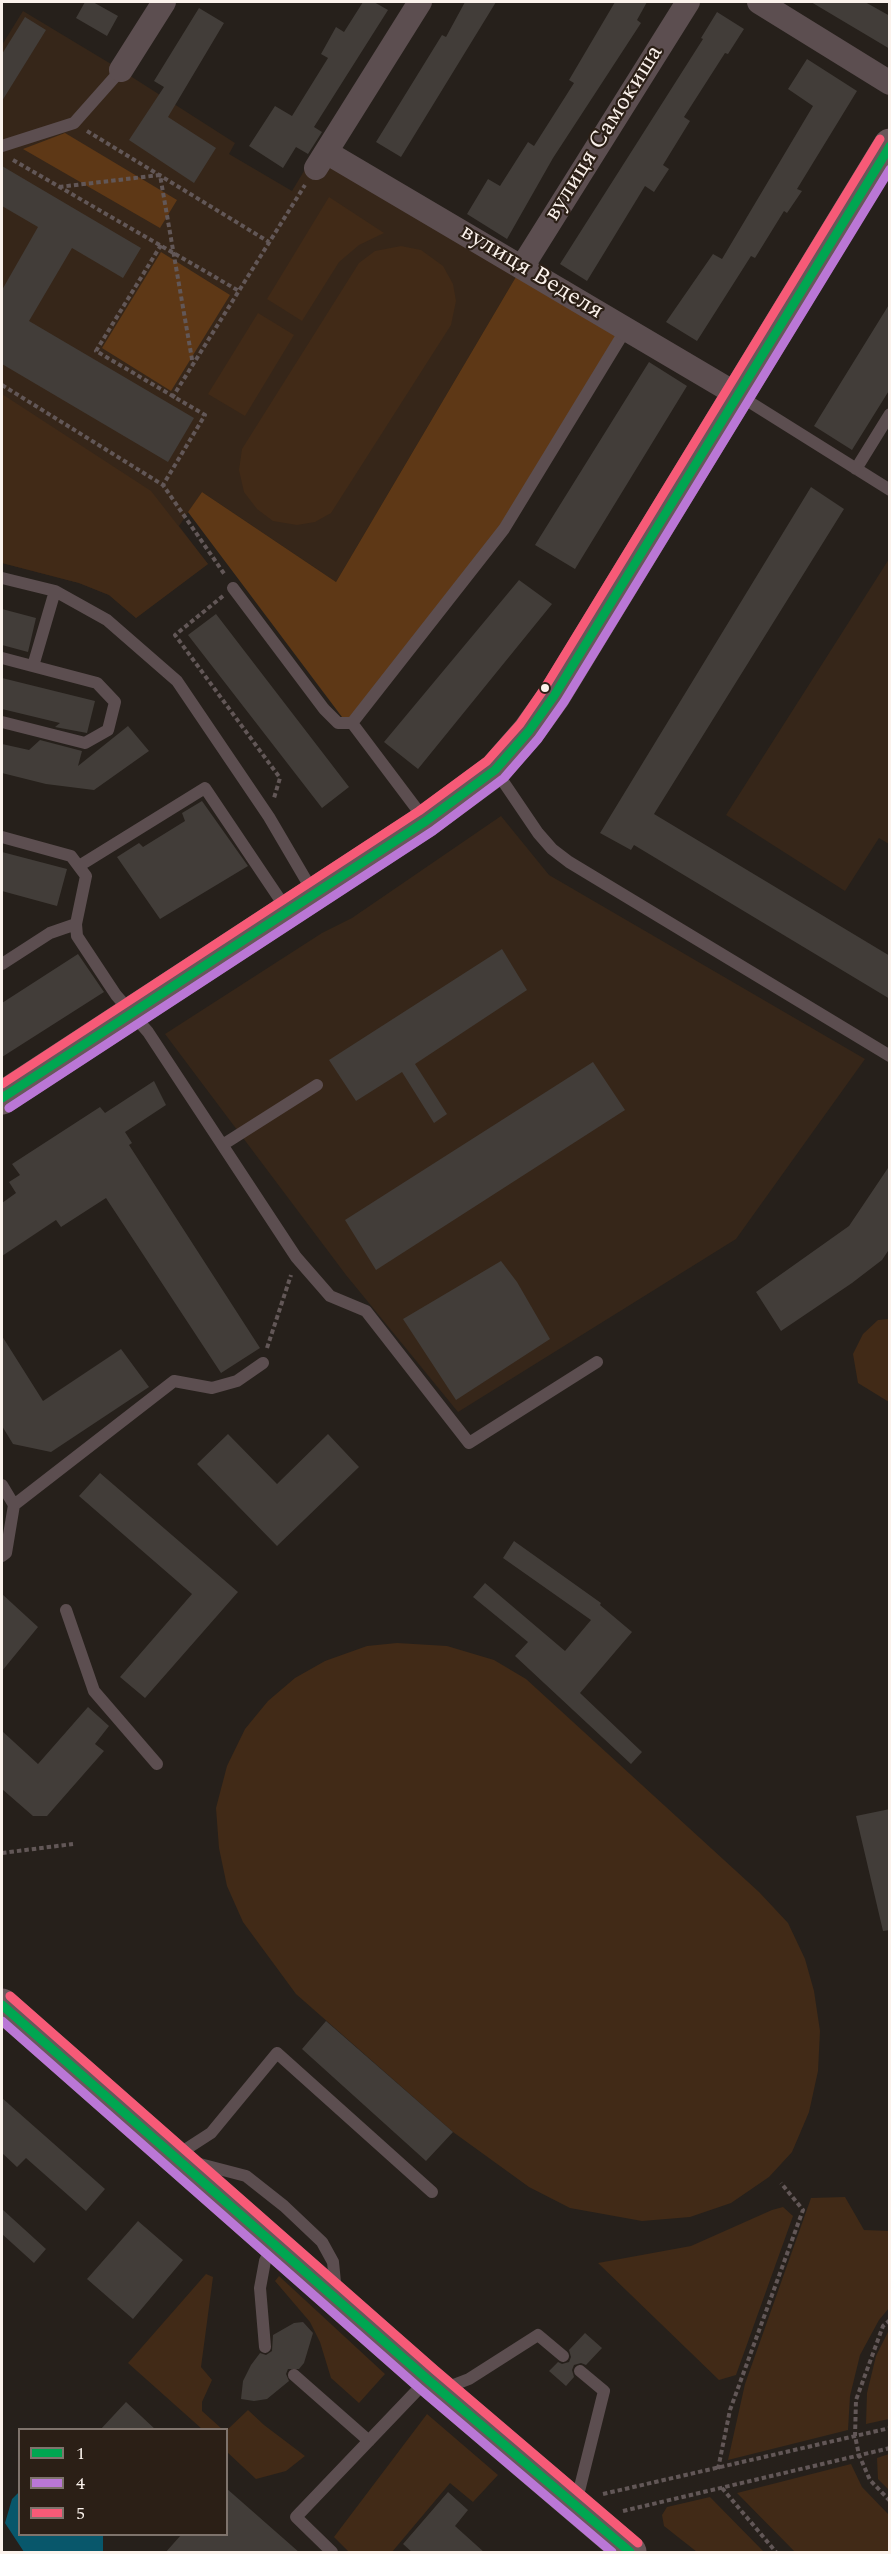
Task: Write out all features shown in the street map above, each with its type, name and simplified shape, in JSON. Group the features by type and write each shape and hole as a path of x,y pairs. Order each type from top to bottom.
{"main road":[{"path":"2,1098 426,821 495,770 530,731 554,696 736,394 890,145"},
{"path":"2,2005 434,2384 590,2499 630,2553"}],"street":[{"path":"121,70 164,2"},
{"path":"321,160 420,2"},
{"name":"вулиця Самокиша","path":"522,267 688,2"},
{"path":"759,2 890,83"},
{"name":"вулиця Веделя","path":"321,160 522,267 736,394"}],"lane":[{"path":"2,146 74,123 121,70"},
{"path":"352,723 504,529 626,329"},
{"path":"736,394 890,490"},
{"path":"856,469 890,414"},
{"path":"2,578 55,591 107,620 177,681 268,817 301,903"},
{"path":"233,588 324,708 338,723 352,723"},
{"path":"33,666 55,591"},
{"path":"2,658 97,683 115,702 108,730 85,743 2,722"},
{"path":"352,723 426,821"},
{"path":"495,770 538,833 552,849 569,862 890,1056"},
{"path":"79,866 205,788 301,903"},
{"path":"2,837 71,856 79,866 86,876 76,924 77,936 131,1013 148,1032 224,1144 296,1257 330,1296 366,1311 469,1443 597,1362"},
{"path":"2,964 50,933 76,924"},
{"path":"224,1144 318,1085"},
{"path":"14,1504 174,1382 212,1388 237,1381 262,1363"},
{"path":"2,1485 14,1504 6,1553 2,1556"},
{"path":"66,1610 93,1690 157,1764"},
{"path":"175,2157 211,2133 277,2053 432,2192"},
{"path":"175,2157 246,2176 284,2206 322,2242 333,2262 338,2300"},
{"path":"265,2347 260,2288 265,2261 274,2244"},
{"path":"332,2553 296,2517 369,2441 434,2384 470,2379 538,2335 563,2356"},
{"path":"580,2371 604,2391 590,2499"},
{"path":"294,2375 369,2441"}],"path":[{"path":"74,123 269,242"},
{"path":"11,159 239,291"},
{"path":"172,398 321,160"},
{"path":"59,187 160,175"},
{"path":"160,175 193,365"},
{"path":"161,246 96,351 204,416 163,485"},
{"path":"2,385 163,485 233,588 175,635 280,778 268,817"},
{"path":"262,1363 296,1257"},
{"path":"2,1853 74,1844"},
{"path":"718,2469 730,2410 802,2210 781,2183"},
{"path":"890,2320 883,2326 856,2400 855,2436 859,2455 870,2480 890,2500"},
{"path":"590,2499 890,2428"},
{"path":"623,2511 890,2448"},
{"path":"722,2488 776,2553"}],"shaded area":[{"path":"23,11 235,143 229,154 292,191 307,166 328,157 520,270 336,582 202,492 179,526 208,564 136,618 109,595 79,583 2,563 2,45"},
{"path":"65,133 177,200 160,228 23,149"},
{"path":"329,197 384,233 359,245 339,262 302,321 267,299"},
{"path":"401,246 421,250 443,266 453,284 456,301 451,325 331,513 315,522 297,525 273,521 257,509 244,492 239,470 242,449 359,263 375,251"},
{"path":"161,252 230,295 171,391 102,348"},
{"path":"520,270 620,329 500,527 351,717 342,717 188,512 202,492 336,582"},
{"path":"258,313 294,335 245,416 208,394"},
{"path":"2,394 151,491 208,564 136,618 109,595 79,583 2,563"},
{"path":"889,559 889,844 879,838 845,891 726,815"},
{"path":"501,816 549,875 865,1059 736,1239 458,1412 346,1275 165,1034 322,933 352,918"},
{"path":"890,1319 889,1402 858,1383 853,1354 863,1334 878,1320"},
{"path":"397,1643 447,1646 494,1660 526,1679 759,1892 788,1923 805,1959 814,1991 820,2031 818,2071 809,2112 792,2152 769,2177 731,2203 690,2217 642,2221 570,2208 529,2187 453,2132 296,1994 243,1922 227,1886 219,1848 216,1808 227,1766 245,1729 268,1701 295,1678 325,1661 367,1646"},
{"path":"845,2197 864,2230 890,2231 889,2308 879,2320 860,2355 850,2396 848,2430 728,2460 745,2384 811,2198"},
{"path":"783,2207 793,2216 736,2375 719,2380 598,2263 691,2246"},
{"path":"206,2274 213,2277 201,2367 212,2380 202,2402 202,2411 221,2428 201,2428 128,2363"},
{"path":"279,2276 385,2374 359,2403 331,2378 320,2342 310,2322 275,2281"},
{"path":"889,2330 889,2419 866,2424 867,2393 876,2356"},
{"path":"248,2410 305,2456 286,2471 256,2479 228,2453 228,2429"},
{"path":"427,2414 498,2475 473,2502 450,2483 392,2552 349,2552 334,2537"},
{"path":"890,2454 889,2490 878,2479 877,2458"},
{"path":"851,2464 862,2487 889,2515 889,2552 795,2552 737,2493"},
{"path":"710,2497 764,2552 697,2552 664,2526 662,2515 667,2507"}],"water":[{"path":"18,2493 18,2536 103,2536 103,2552 24,2552 5,2523 12,2499"}],"building":[{"path":"85,2 93,2 118,16 107,36 76,18"},
{"path":"363,2 374,2 388,10 314,127 322,132 308,154 296,147 283,168 249,146 275,106 292,116 328,58 321,54 336,27 344,32"},
{"path":"465,2 496,2 401,157 376,142 442,35 446,37"},
{"path":"615,2 647,2 637,20 641,23 553,158 507,239 467,214 488,179 500,186 528,142 534,146 574,83 569,80"},
{"path":"811,2 865,2 890,16 890,49"},
{"path":"199,8 224,23 168,117 216,148 194,183 129,140 164,87 154,81"},
{"path":"717,12 744,29 728,54 725,53 684,117 690,121 663,165 669,169 654,192 645,186 587,281 560,264 703,39 701,38"},
{"path":"25,17 46,30 2,101 2,54"},
{"path":"807,59 857,91 797,189 802,191 787,213 784,211 755,258 751,256 697,341 666,322 713,254 722,259 813,106 788,89"},
{"path":"2,166 141,248 123,278 72,248 29,321 194,418 168,462 2,364 2,290 38,227 2,206"},
{"path":"890,303 890,389 852,450 814,426"},
{"path":"649,362 687,386 575,569 535,545"},
{"path":"811,487 844,509 654,814 890,956 890,999 634,845 631,850 600,833"},
{"path":"519,580 552,604 418,769 384,742"},
{"path":"2,609 36,618 28,652 2,645"},
{"path":"216,614 349,787 322,808 188,635"},
{"path":"2,678 95,701 87,733 55,727 60,723 2,709"},
{"path":"128,726 149,751 94,790 46,784 2,773 2,744 29,750 40,740 82,751 78,766"},
{"path":"202,801 248,866 160,919 117,857 139,843 143,847 185,821 182,813"},
{"path":"2,852 67,869 57,906 2,891"},
{"path":"502,949 527,990 415,1064 447,1114 434,1123 402,1072 356,1101 329,1060"},
{"path":"78,954 104,992 2,1057 2,1003"},
{"path":"593,1062 625,1110 376,1270 345,1220"},
{"path":"154,1081 166,1105 125,1132 132,1143 129,1145 260,1348 221,1373 106,1198 61,1227 56,1220 2,1256 2,1203 16,1193 9,1182 20,1175 12,1164 100,1107 105,1113"},
{"path":"890,1165 890,1248 882,1260 852,1283 781,1331 756,1292 849,1226"},
{"path":"501,1261 517,1282 550,1339 456,1400 403,1319"},
{"path":"2,1336 43,1401 121,1349 149,1387 51,1452 13,1444 2,1426"},
{"path":"228,1434 277,1484 328,1434 359,1467 277,1546 197,1464"},
{"path":"100,1473 238,1592 145,1698 120,1677 192,1594 79,1496"},
{"path":"514,1541 601,1603 600,1605 632,1632 580,1693 642,1752 631,1764 515,1656 528,1642 473,1597 485,1583 565,1651 591,1620 503,1558"},
{"path":"2,1594 38,1627 2,1671"},
{"path":"88,1707 109,1726 95,1744 104,1751 47,1816 33,1816 2,1789 2,1731 38,1764"},
{"path":"890,1809 890,1930 883,1931 856,1816"},
{"path":"326,2021 453,2132 426,2161 302,2049"},
{"path":"2,2098 105,2189 86,2211 26,2158 17,2167 2,2153"},
{"path":"2,2209 46,2249 34,2263 2,2234"},
{"path":"138,2221 183,2260 133,2319 87,2279"},
{"path":"303,2322 313,2333 304,2363 299,2369 288,2369 286,2374 289,2381 267,2399 254,2401 241,2399 243,2381 251,2365 260,2353 266,2355 272,2351 273,2335 294,2323"},
{"path":"585,2333 602,2348 586,2365 581,2363 574,2365 572,2370 574,2377 566,2386 549,2371 558,2362 562,2364 569,2362 571,2357 569,2350"},
{"path":"126,2402 154,2428 102,2428"},
{"path":"228,2490 300,2553 165,2553 180,2536 228,2536"},
{"path":"448,2492 468,2510 455,2526 485,2553 413,2553 403,2544"}],"transit line":[{"name":"5","path":"2,1084 419,811 487,761 520,724 544,689 880,139"},
{"name":"1","path":"2,1098 426,821 495,770 529,731 554,696 890,146"},
{"name":"4","path":"9,1108 433,831 504,778 538,739 564,702 890,169"},
{"name":"5","path":"10,1996 435,2370 638,2543"},
{"name":"1","path":"2,2005 427,2379 630,2552"},
{"name":"4","path":"2,2021 419,2388 612,2552"}]}
